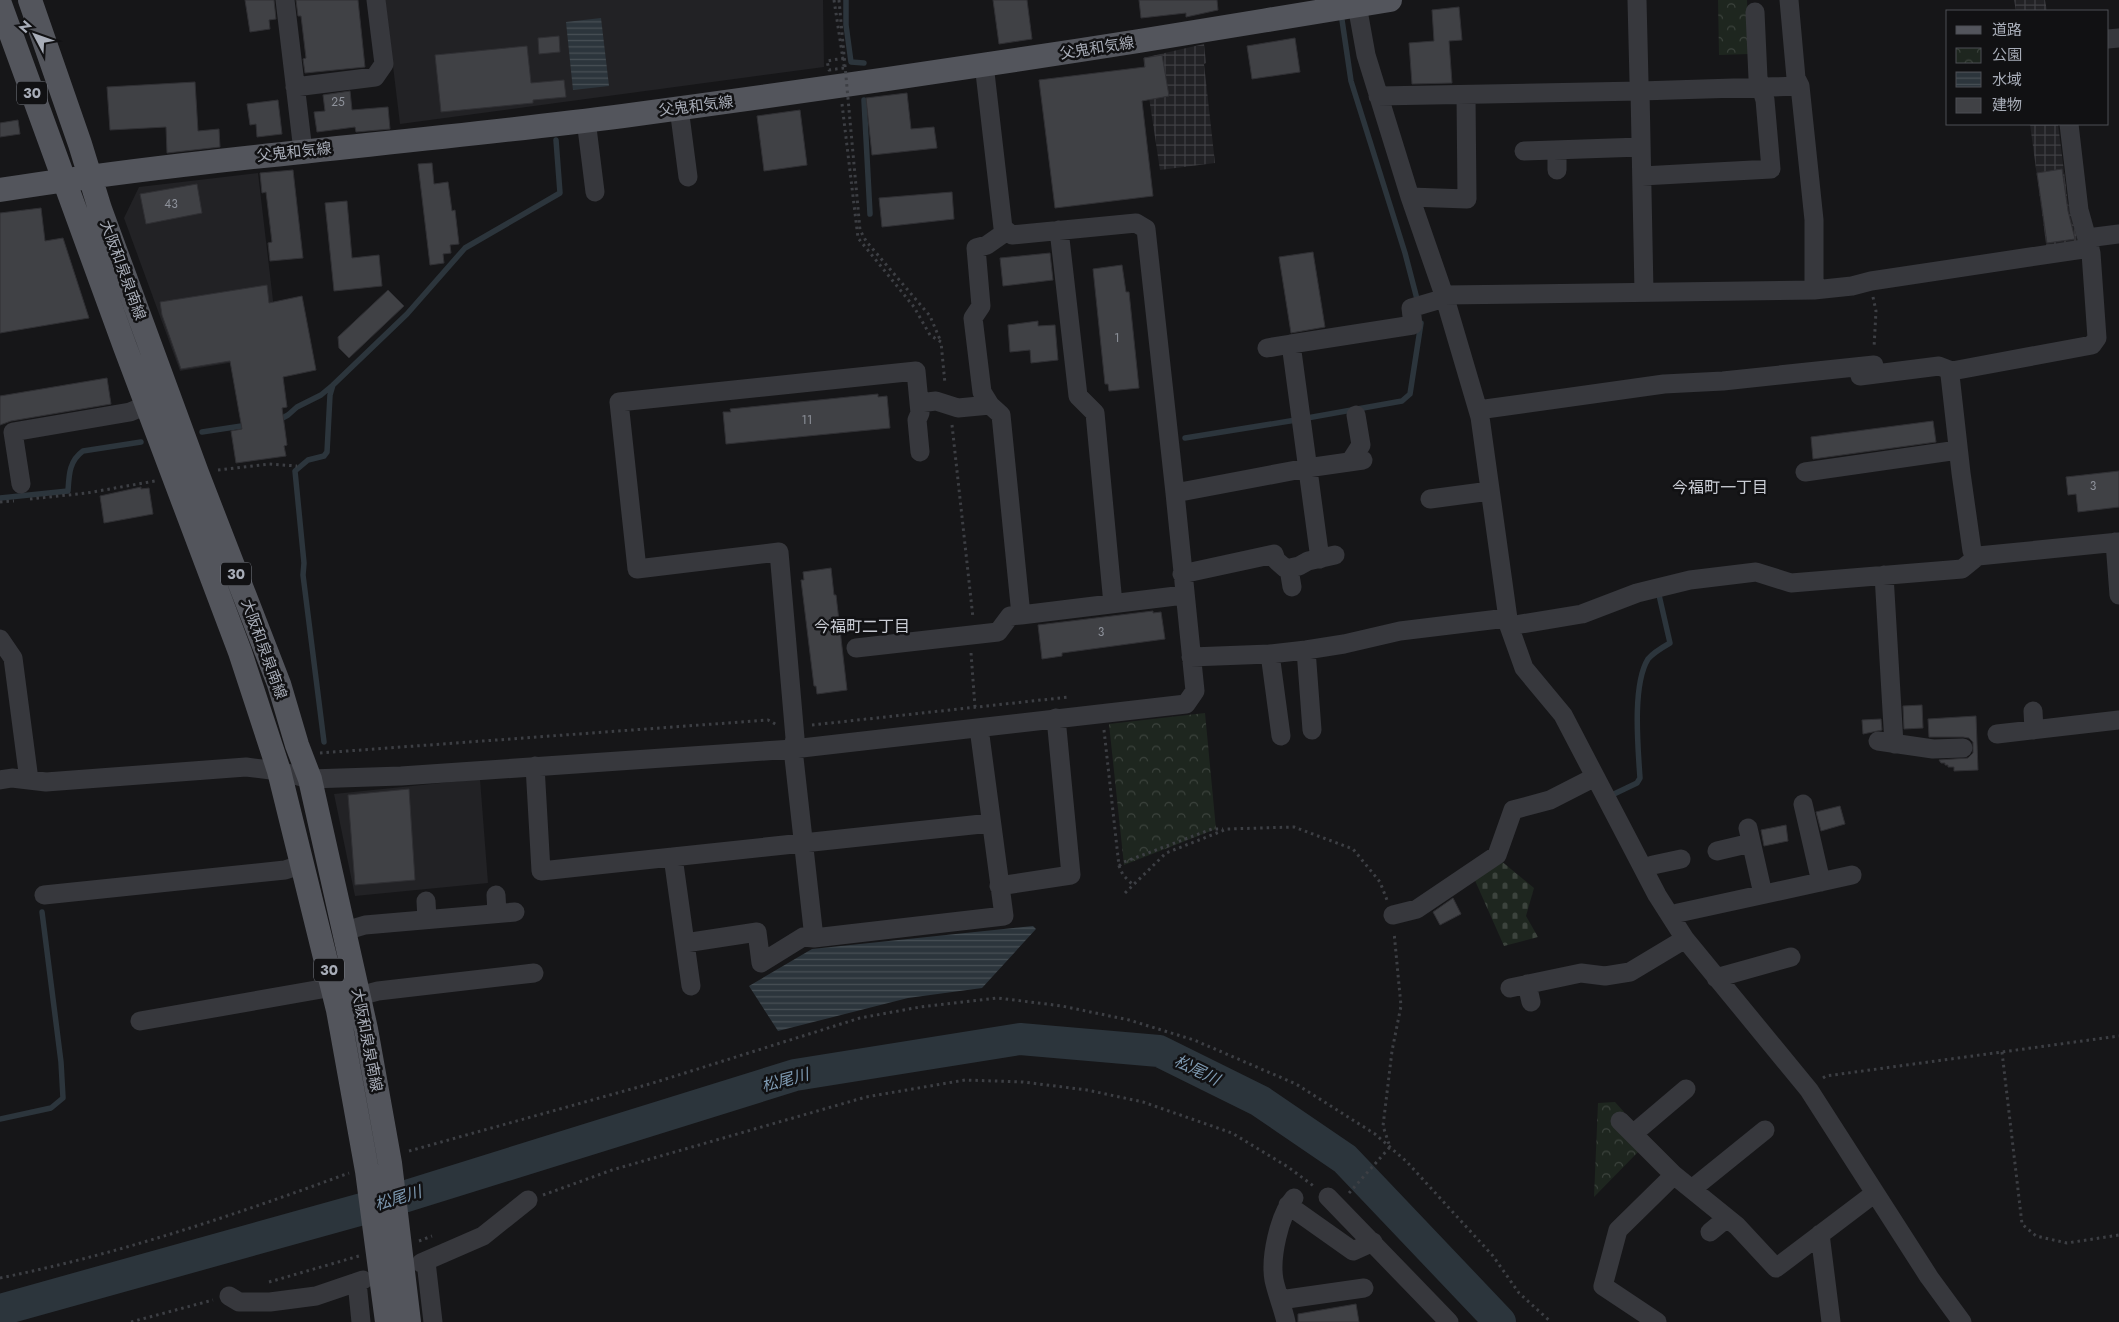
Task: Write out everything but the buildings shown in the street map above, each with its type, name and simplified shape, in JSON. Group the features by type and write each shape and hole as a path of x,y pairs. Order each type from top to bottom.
{"main road":[{"name":"父鬼和気線","path":"0,190 303,151 679,108 843,76 984,64 1390,0"},
{"name":"大阪和泉泉南線","path":"0,4 240,652 279,771 333,987 367,1169 392,1242 410,1322"},
{"name":"大阪和泉泉南線","path":"33,7 91,178 197,473 279,684 297,745 310,779 359,996 390,1160 392,1242 387,1322"}],"street":[{"path":"285,0 303,151"},
{"path":"295,87 376,77 384,64 376,0"},
{"path":"1637,0 1644,292"},
{"path":"1789,0 1796,78 1800,86 1814,220 1814,290"},
{"path":"1358,5 1366,55 1378,96 1444,297 1478,410 1508,622 1524,668 1563,715 1656,895 1685,939 1809,1090 1929,1277 1962,1322"},
{"path":"1642,176 1771,169 1765,100 1758,78 1756,12"},
{"path":"0,780 12,778 46,782 246,767 279,771 310,779 401,776 793,749 1186,704 1194,691 1175,493 1146,229 1136,223 1012,235 1003,228 984,64"},
{"path":"1378,96 1466,95 1640,86 1762,88 1800,86"},
{"path":"1410,197 1467,199 1466,95"},
{"path":"679,108 688,177"},
{"path":"586,120 595,192"},
{"path":"1478,410 1664,384 1869,378 1939,366 1952,371 2092,345 2097,338 2088,243 2079,210 2069,125"},
{"path":"1524,151 1641,147"},
{"path":"1556,150 1557,170"},
{"path":"1059,230 1078,396 1095,413 1114,604"},
{"path":"1007,231 987,245 976,248 981,306 973,318 982,392 990,405 1001,415 1021,615"},
{"path":"1267,348 1413,325 1411,308 1444,297 1814,290 1852,286 1871,281 2088,243 2119,234"},
{"path":"1182,574 1274,554 1276,560 1286,570 1290,578 1327,557 1307,468 1291,344"},
{"path":"1952,371 1950,375 1958,450 1972,551 1978,556"},
{"path":"814,938 793,749 795,738 779,552 637,569 620,402 916,372 920,413 917,420 920,452"},
{"path":"1841,378 1869,378"},
{"path":"919,403 936,401 958,408 990,405"},
{"path":"23,495 13,432 130,412 147,405"},
{"path":"1175,493 1307,468 1356,461 1364,426"},
{"path":"1806,472 1958,450"},
{"path":"1430,499 1490,491"},
{"path":"1191,657 1270,654 1306,650 1400,631 1582,614 1637,594 1690,580 1756,572 1792,583 1962,569 1978,556 2117,542 2119,595"},
{"path":"1884,575 1881,657 1886,742 1933,749 1963,748"},
{"path":"856,648 998,632 1010,616 1184,595"},
{"path":"0,639 13,658 29,780"},
{"path":"1306,650 1312,730"},
{"path":"1270,654 1282,736"},
{"path":"999,886 1071,875 1056,718"},
{"path":"1997,734 2034,720 2119,720"},
{"path":"685,943 757,932 761,963 803,937 814,938 1004,916 979,728"},
{"path":"535,766 541,871 991,823"},
{"path":"1393,915 1417,909 1497,855 1513,810 1550,800 1596,777"},
{"path":"1803,804 1819,839 1821,882"},
{"path":"1717,851 1749,836 1763,894"},
{"path":"673,857 691,986"},
{"path":"1644,869 1653,864 1681,859"},
{"path":"44,895 285,870 303,864"},
{"path":"1672,917 1678,913 1852,875"},
{"path":"345,931 427,911 506,912 496,895"},
{"path":"1523,991 1581,973 1594,982 1605,976 1630,972 1685,939"},
{"path":"1716,978 1791,957"},
{"path":"359,996 378,991 534,973"},
{"path":"140,1021 333,987"},
{"path":"1686,1089 1627,1127 1674,1175 1727,1218 1776,1268 1875,1193"},
{"path":"1692,1190 1765,1130"},
{"path":"1657,1322 1603,1286 1618,1230 1674,1175"},
{"path":"433,1322 424,1263 483,1236 528,1200"},
{"path":"1286,1322 1274,1278 1275,1252 1281,1220 1291,1201 1353,1251 1374,1242"},
{"path":"1333,1202 1374,1242 1449,1322"},
{"path":"1710,1232 1727,1218"},
{"path":"1820,1234 1831,1322"},
{"path":"229,1296 239,1302 270,1302 316,1296 360,1281 361,1322"},
{"path":"1280,1300 1364,1288"}],"path":[{"path":"834,0 858,238 914,307 930,335 941,342"},
{"path":"839,0 860,230 866,241 930,316 941,342 973,625 969,635 975,707"},
{"path":"843,76 828,70 827,61 844,58"},
{"path":"1869,378 1876,311 1871,281"},
{"path":"197,473 269,464 297,466"},
{"path":"0,502 23,495 87,493 174,477"},
{"path":"314,754 768,720 783,728 1071,697"},
{"path":"1103,727 1118,866 1123,875 1133,885"},
{"path":"1118,866 1124,862 1212,829 1294,827 1353,849 1380,882 1393,915 1401,1006 1392,1051 1383,1126 1390,1147"},
{"path":"1125,894 1166,853 1227,830"},
{"path":"390,1160 653,1083 860,1018 920,1007 998,998 1062,1006 1129,1020 1194,1040 1296,1084 1375,1134 1407,1162 1493,1256 1519,1293 1551,1322"},
{"path":"1809,1090 1826,1076 2119,1036"},
{"path":"2002,1052 2022,1224 2036,1236 2067,1243 2119,1234"},
{"path":"528,1200 612,1170 866,1097 965,1080 1023,1082 1087,1090 1143,1102 1232,1133 1288,1167 1333,1202 1390,1147"},
{"path":"0,1278 42,1270 166,1237 367,1169"},
{"path":"392,1242 433,1236"}],"shaded area":[{"path":"385,0 823,0 824,67 400,124"},
{"path":"2014,0 2045,0 2047,10 2016,10"},
{"path":"1204,44 1206,63 1204,64 1215,163 1160,170 1143,58"},
{"path":"2030,125 2058,125 2068,203 2079,245 2047,251"},
{"path":"258,173 276,326 283,354 180,371 124,218 139,187"},
{"path":"480,779 488,883 355,896 334,794"}],"green space":[{"path":"1718,0 1747,0 1749,54 1719,55"},
{"path":"1205,713 1216,829 1124,865 1109,724"},
{"path":"1500,860 1534,888 1526,916 1538,937 1504,946 1473,876"},
{"path":"1615,1102 1624,1112 1612,1124 1639,1151 1594,1197 1598,1103"}],"water":[{"path":"601,18 609,86 573,90 566,22"},
{"path":"1033,926 1036,929 982,988 908,998 778,1031 749,986 812,949"}],"waterway":[{"path":"846,0 846,25 851,62 864,63"},
{"path":"1342,20 1351,81 1405,253 1417,299"},
{"path":"864,100 870,214"},
{"path":"277,421 297,407 321,395 333,385 407,314 465,248 560,193 556,140"},
{"path":"1307,418 1402,401 1410,394 1421,323"},
{"path":"324,742 303,575 304,563 295,471 308,460 324,456 327,452 330,395 333,385"},
{"path":"1185,438 1296,420"},
{"path":"202,432 248,425"},
{"path":"0,498 68,491 69,474 72,464 83,451 141,442"},
{"path":"1614,794 1637,783 1640,778 1637,717 1643,670 1648,659 1655,652 1670,643 1659,595"},
{"path":"0,1119 51,1108 63,1098 61,1062 42,912"},
{"name":"松尾川","path":"0,1310 384,1203 795,1075 1020,1039 1159,1051 1260,1101 1345,1159 1500,1322"}],"district":[{"name":"今福町一丁目","path":"1720,487"},
{"name":"今福町二丁目","path":"862,626"}]}
